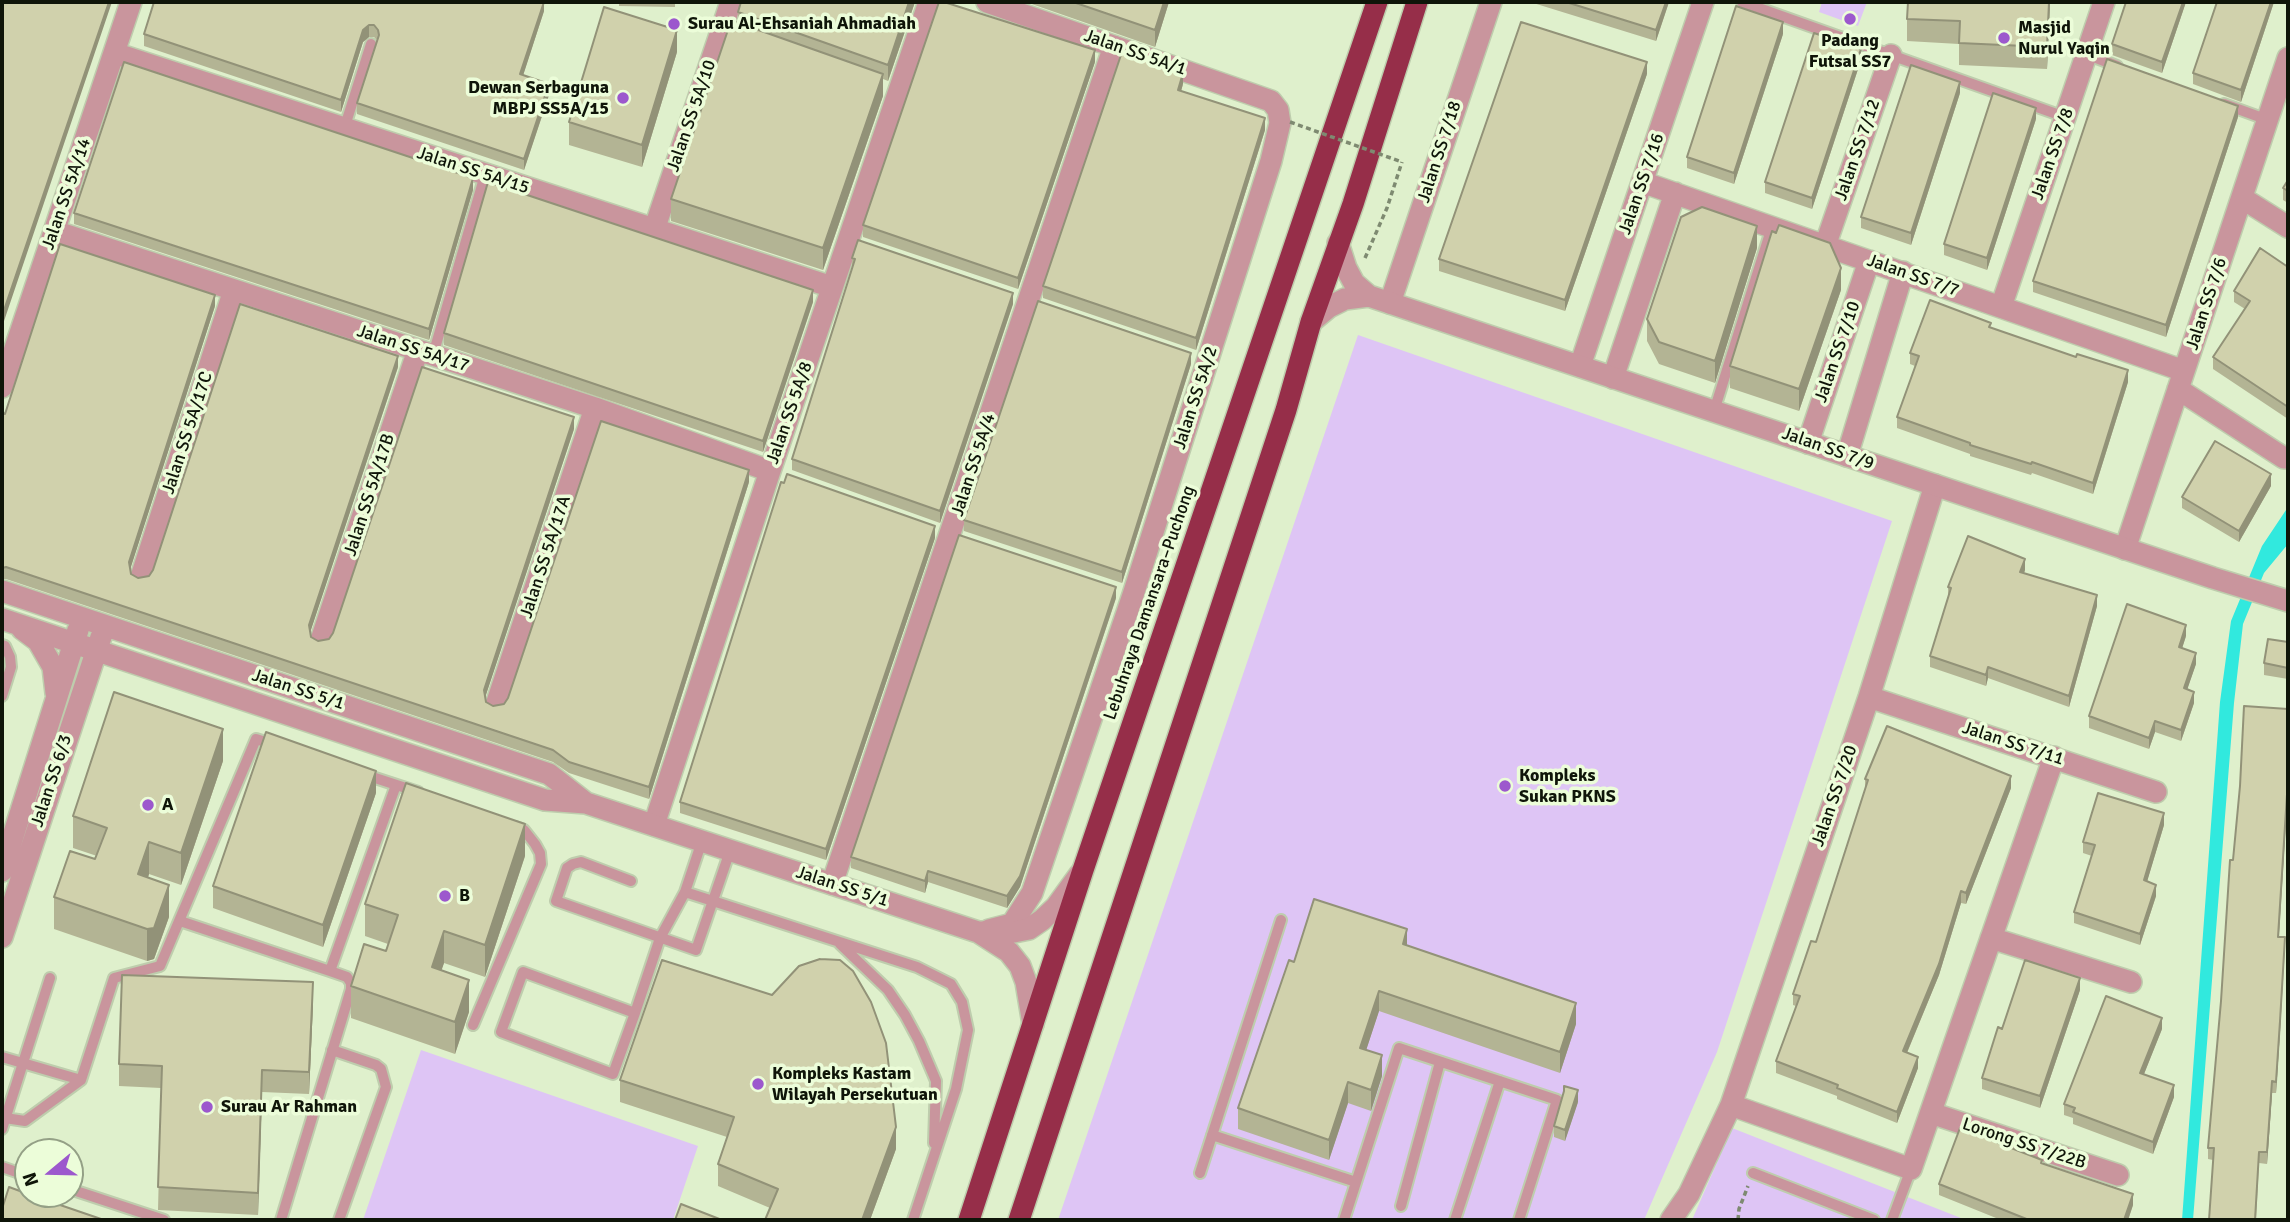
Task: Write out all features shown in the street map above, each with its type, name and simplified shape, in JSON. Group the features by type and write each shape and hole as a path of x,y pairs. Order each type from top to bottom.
{"highway":[{"name":"Lebuhraya Damansara–Puchong","path":"969,1220 1083,870 1377,2"},
{"path":"1019,1220 1286,410 1311,322 1353,204 1417,2"}],"street":[{"name":"Jalan SS 5A/14","path":"2,387 131,2"},
{"name":"Jalan SS 5A/10","path":"654,230 727,33 731,2"},
{"name":"Jalan SS 5A/8","path":"654,825 777,474 832,287 856,242 892,90 929,2"},
{"name":"Jalan SS 5A/1","path":"987,2 1271,101 1284,116"},
{"name":"Jalan SS 7/18","path":"1390,303 1490,2"},
{"name":"Jalan SS 7/16","path":"1580,366 1703,2"},
{"name":"Jalan SS 7/8","path":"2001,307 2104,2"},
{"name":"Jalan SS 5A/4","path":"832,884 1114,46"},
{"name":"Jalan SS 5A/15","path":"114,52 485,176 832,287"},
{"name":"Jalan SS 7/12","path":"1825,246 1891,55"},
{"name":"Jalan SS 7/6","path":"2125,549 2288,58"},
{"name":"Jalan SS 5A/2","path":"978,932 1012,924 1032,892 1202,360 1284,116"},
{"name":"Jalan SS 7/7","path":"1642,182 2001,307 2181,380 2284,458 2288,458"},
{"path":"1613,378 1675,193"},
{"path":"2242,198 2288,226"},
{"name":"Jalan SS 5A/17","path":"54,231 596,408 777,474"},
{"path":"1311,322 1329,307 1361,289 1346,268 1338,243"},
{"name":"Jalan SS 7/10","path":"1808,443 1869,261"},
{"path":"1847,456 1903,272"},
{"name":"Jalan SS 7/9","path":"1361,289 1390,303 2278,598"},
{"name":"Jalan SS 5A/17C","path":"141,577 234,290"},
{"name":"Jalan SS 5A/17B","path":"321,639 425,353"},
{"name":"Jalan SS 5A/17A","path":"496,705 596,408"},
{"name":"Jalan SS 7/20","path":"1671,1220 1689,1194 1731,1105 1869,697 1935,485"},
{"name":"Jalan SS 5/1","path":"2,591 549,774 586,803"},
{"name":"Jalan SS 6/3","path":"2,937 66,707 75,643 82,618"},
{"name":"Jalan SS 5/1","path":"5,620 545,800 586,803 978,932 1009,952 1020,966 1026,982 1033,1024"},
{"path":"5,620 38,640 53,667 66,707 108,670 142,665"},
{"name":"Jalan SS 6/3","path":"2,871 66,707 96,650 105,625"},
{"name":"Jalan SS 7/11","path":"1869,697 2156,792"},
{"path":"1731,1105 1911,1169 2054,757"},
{"name":"Jalan SS 5/1","path":"978,932 1014,932 1029,929 1056,906 1083,870"},
{"path":"1991,938 2131,982"},
{"name":"Lorong SS 7/22B","path":"1931,1113 2118,1175"}],"lane":[{"path":"1742,2 2065,117"},
{"path":"344,129 372,44"},
{"path":"2086,54 2125,68"},
{"path":"2216,101 2268,120"},
{"path":"425,353 485,176"},
{"path":"1714,411 1772,227"},
{"path":"2,645 10,656 11,667 2,696"},
{"path":"50,978 23,1063 6,1099 3,1124 25,1121 81,1080 114,978 160,966 256,738 281,747"},
{"path":"358,772 434,798"},
{"path":"330,971 396,785"},
{"path":"473,1025 541,864 540,853 524,830 498,821"},
{"path":"635,1013 523,972 501,1032 613,1074 635,1013 660,937 685,892 702,841"},
{"path":"631,881 581,862 573,864 567,868 556,901 696,950 730,850"},
{"path":"685,892 928,971 951,984 962,1002 968,1030 956,1089 914,1220"},
{"path":"1200,1172 1281,919"},
{"path":"180,921 348,977 351,989 281,1220"},
{"path":"838,942 887,990 919,1041 936,1081 933,1157"},
{"path":"1343,1220 1399,1048 1557,1100 1519,1220"},
{"path":"332,1051 376,1065 381,1069 386,1087 340,1220"},
{"path":"2,1057 81,1080"},
{"path":"1401,1206 1440,1062"},
{"path":"1455,1220 1500,1081"},
{"path":"1212,1135 1356,1182"},
{"path":"1892,1220 1911,1169"},
{"path":"1753,1173 1874,1220"},
{"path":"84,1194 164,1220"}],"path":[{"path":"1284,116 1402,162 1361,289"},
{"path":"1738,1220 1739,1209 1753,1173"}],"shaded area":[{"name":"Padang Futsal SS7","path":"1822,2 1867,2 1858,26 1819,12"},
{"name":"Kompleks Sukan PKNS","path":"1358,335 1892,521 1717,1052 1644,1220 1058,1220"},
{"path":"421,1050 698,1146 673,1220 363,1220"},
{"path":"1732,1128 1966,1220 1692,1220"}],"water":[{"path":"2288,507 2288,544 2264,573 2243,624 2234,703 2193,1220 2182,1220 2220,702 2231,621 2262,546"}],"building":[{"path":"2,2 109,2 2,316"},
{"path":"154,2 544,2 520,74 549,84 524,159 357,103 379,35 374,25 363,30 341,100 144,34"},
{"path":"741,2 909,2 888,65 738,12"},
{"path":"939,2 1095,50 1018,278 863,225"},
{"path":"1073,2 1164,2 1155,30"},
{"path":"1566,2 1666,2 1656,30"},
{"name":"Masjid Nurul Yaqin","path":"1908,2 2049,2 2047,47 1959,43 1960,21 1907,19"},
{"path":"2126,2 2183,2 2162,62 2112,44"},
{"path":"2217,2 2271,2 2241,90 2193,73"},
{"path":"1736,6 1783,22 1734,173 1687,157"},
{"name":"Dewan Serbaguna MBPJ SS5A/15","path":"604,7 677,30 642,145 569,122"},
{"path":"733,21 883,74 823,248 671,199"},
{"path":"1521,22 1647,62 1565,300 1439,259"},
{"path":"1814,33 1861,49 1812,198 1765,182"},
{"path":"1122,52 1183,73 1178,90 1265,118 1196,338 1043,286"},
{"path":"2107,59 2238,106 2166,325 2033,281"},
{"path":"124,62 473,178 429,329 74,213"},
{"path":"1911,65 1960,82 1911,233 1861,217"},
{"path":"1993,93 2036,108 1987,258 1944,244"},
{"path":"488,182 813,290 763,441 444,333"},
{"path":"1702,207 1757,226 1715,361 1659,342 1647,319 1681,217"},
{"path":"1779,225 1830,243 1841,268 1799,389 1730,366 1772,231 1776,233"},
{"path":"858,240 1013,293 940,511 792,459 855,259 852,258"},
{"path":"60,244 215,295 129,562 131,574 138,578 149,576 153,570 240,304 398,356 309,625 311,637 318,641 329,639 333,633 422,367 574,417 484,690 486,702 493,706 504,704 508,698 601,421 749,470 649,787 569,762 553,750 6,567 2,568 2,413 5,414"},
{"path":"2260,248 2288,267 2288,407 2213,357 2250,301 2234,291"},
{"path":"1930,300 1991,323 1989,327 2076,357 2077,354 2128,370 2093,483 1970,445 1897,417 1919,356 1910,353"},
{"path":"1038,301 1191,353 1122,572 964,520"},
{"path":"2215,441 2271,474 2239,531 2182,497"},
{"path":"787,474 935,526 826,849 680,802 781,482 784,483"},
{"path":"959,535 1116,587 1020,876 1007,896 928,871 925,881 851,857"},
{"path":"1968,536 2025,559 2020,572 2097,595 2069,696 1988,667 1986,675 1930,656 1951,588 1948,587"},
{"path":"2127,604 2186,625 2179,647 2196,653 2184,688 2194,692 2181,730 2155,721 2149,738 2089,716"},
{"path":"2268,639 2288,642 2288,668 2264,663"},
{"name":"A","path":"114,692 223,729 181,853 149,842 138,874 169,885 154,928 147,929 54,897 70,851 95,859 107,828 73,816"},
{"path":"2244,706 2288,709 2288,778 2278,937 2285,937 2276,1082 2272,1081 2267,1152 2259,1152 2255,1220 2209,1220 2214,1148 2208,1148 2230,860 2233,860 2240,786"},
{"path":"1887,726 2011,776 1966,893 1961,891 1939,964 1903,1051 1918,1057 1897,1112 1776,1061 1800,996 1793,994 1811,941 1816,942 1868,780 1865,779"},
{"path":"266,732 376,771 323,925 213,886"},
{"name":"B","path":"406,783 525,824 485,945 444,931 432,967 469,980 455,1022 351,986 364,944 386,951 398,915 365,904"},
{"path":"2098,793 2164,813 2144,880 2156,885 2140,934 2074,912 2095,845 2083,842"},
{"path":"1314,899 1407,929 1403,944 1576,1003 1560,1052 1379,991 1360,1048 1382,1055 1371,1090 1348,1082 1329,1140 1238,1108 1289,960 1294,962"},
{"name":"Kompleks Kastam Wilayah Persekutuan","path":"820,959 840,960 853,971 871,1002 886,1043 896,1127 862,1220 765,1220 778,1189 718,1164 734,1117 620,1080 662,960 772,995 799,966"},
{"path":"2025,960 2080,978 2040,1096 1982,1078 1998,1027 2002,1029"},
{"name":"Surau Ar Rahman","path":"122,975 313,982 309,1072 262,1070 258,1193 158,1187 162,1066 119,1064"},
{"path":"2106,996 2162,1018 2140,1073 2174,1085 2153,1142 2073,1112 2075,1108 2064,1104"},
{"path":"1564,1086 1578,1090 1565,1130 1554,1126"},
{"path":"1960,1128 2042,1160 2041,1163 2133,1194 2124,1220 2029,1220 1939,1184"},
{"path":"9,1187 14,1189 14,1208 69,1208 104,1220 2,1220 2,1209"},
{"path":"681,1204 722,1220 675,1220"}],"place":[{"name":"Padang Futsal SS7","path":"1850,19"},
{"name":"Surau Al-Ehsaniah Ahmadiah","path":"674,24"},
{"name":"Masjid Nurul Yaqin","path":"2004,38"},
{"name":"Dewan Serbaguna MBPJ SS5A/15","path":"623,98"},
{"name":"Kompleks Sukan PKNS","path":"1505,786"},
{"name":"A","path":"148,805"},
{"name":"B","path":"445,896"},
{"name":"Kompleks Kastam Wilayah Persekutuan","path":"758,1084"},
{"name":"Surau Ar Rahman","path":"207,1107"}]}
